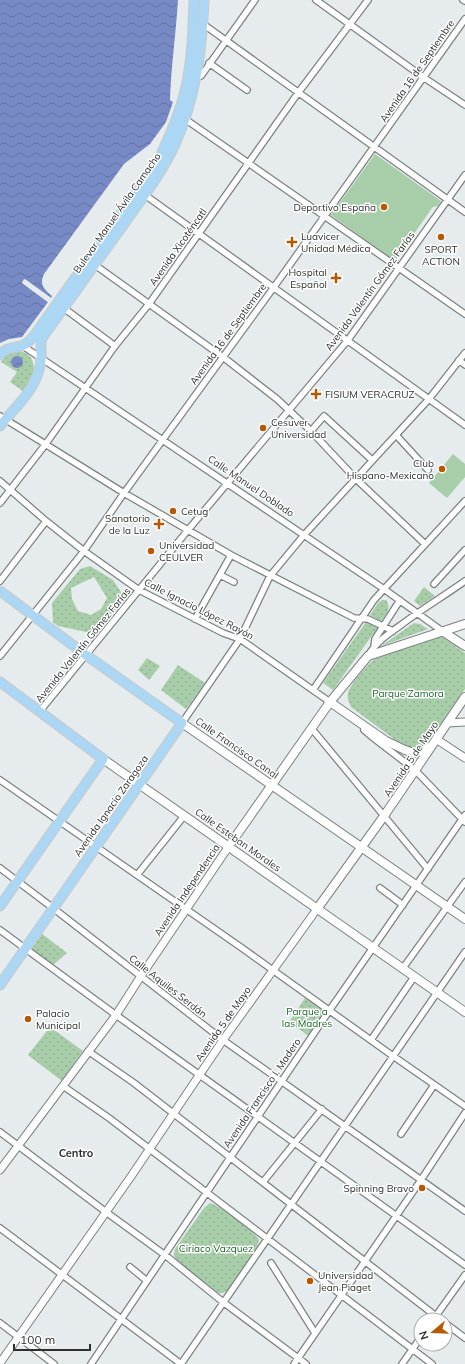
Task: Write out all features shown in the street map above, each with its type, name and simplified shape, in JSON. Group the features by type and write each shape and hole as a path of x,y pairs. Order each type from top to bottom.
{"main road":[{"name":"Bulevar Manuel Ávila Camacho","path":"2,421 35,383 42,358 40,344 42,338 60,306 158,161 169,139 192,77 194,0"},
{"name":"Bulevar Manuel Ávila Camacho","path":"23,346 30,341 95,265 145,195 165,164 185,119 203,24 204,0"},
{"path":"0,355 5,349 23,346"},
{"name":"Calle Francisco Canal","path":"0,591 86,655 182,723 465,919"},
{"path":"368,656 465,624"},
{"name":"Calle Manuel Doblado","path":"442,631 465,646"},
{"name":"Avenida Independencia","path":"229,846 330,702 368,656"},
{"name":"Calle Esteban Morales","path":"0,682 184,816 465,1012"},
{"name":"Avenida 5 de Mayo","path":"317,909 384,816 465,697"},
{"name":"Calle Ignacio López Rayón","path":"330,702 386,741 404,750 414,753 430,747"},
{"name":"Avenida Ignacio Zaragoza","path":"0,985 182,723"},
{"path":"0,906 104,759"}],"street":[{"path":"192,77 201,76 255,0"},
{"path":"316,0 423,77 465,105"},
{"name":"Avenida Xicoténcatl","path":"0,503 45,445 115,346 149,304 298,93 368,0"},
{"name":"Avenida 16 de Septiembre","path":"0,656 84,551 324,215 375,147 465,19"},
{"path":"203,24 465,212"},
{"path":"209,63 247,90"},
{"path":"185,119 465,314"},
{"name":"Avenida Valentín Gómez Farías","path":"40,711 188,530 348,340 465,175"},
{"path":"145,195 465,425"},
{"path":"95,265 223,357 277,399 311,430 355,478 425,544"},
{"path":"60,306 115,346"},
{"name":"Calle Manuel Doblado","path":"23,346 384,589 442,631"},
{"name":"Avenida Ignacio Zaragoza","path":"182,723 240,639 270,576 355,478 429,399 465,353"},
{"path":"459,360 465,365"},
{"path":"311,430 324,416 372,460"},
{"path":"2,421 231,555 270,576 354,618 368,619 393,631"},
{"path":"396,435 428,470"},
{"name":"Calle Ignacio López Rayón","path":"0,481 46,521 84,551 139,590 223,633 240,639 330,702"},
{"path":"312,690 361,619 384,589 465,501"},
{"path":"0,581 46,521"},
{"path":"434,584 465,550"},
{"path":"195,619 231,555"},
{"path":"220,575 234,582"},
{"name":"Avenida Independencia","path":"368,656 374,646 393,631 465,581"},
{"path":"374,646 374,639 400,600"},
{"name":"Calle Ignacio López Rayón","path":"355,719 371,736 416,770 464,819"},
{"path":"447,723 465,722"},
{"path":"312,728 428,869"},
{"path":"436,739 465,758"},
{"path":"0,780 242,948 465,1106"},
{"path":"137,876 184,816"},
{"name":"Avenida Francisco I. Madero","path":"91,1364 329,1011 464,819"},
{"name":"Avenida Independencia","path":"0,1170 116,1015 229,846"},
{"name":"Calle Aquiles Serdán","path":"0,868 223,1040 465,1211"},
{"path":"402,968 465,882"},
{"path":"380,888 403,905"},
{"name":"Avenida 5 de Mayo","path":"0,1363 149,1150 223,1040 317,909"},
{"path":"0,930 257,1117 465,1265"},
{"path":"0,1228 181,1364 465,952"},
{"path":"371,1040 414,977"},
{"path":"88,1051 174,1113 428,1312"},
{"path":"401,1134 434,1085"},
{"path":"63,1086 109,1118 149,1150 432,1364"},
{"path":"263,1182 322,1109"},
{"path":"294,1364 421,1180 465,1113"},
{"path":"0,1132 165,1255 223,1302 306,1364"},
{"path":"271,1263 315,1333"},
{"path":"130,1267 147,1281"},
{"path":"441,1312 465,1275"},
{"path":"0,1323 54,1364"},
{"path":"453,1329 465,1338"},
{"path":"402,1364 412,1348"}],"green space":[{"name":"Deportivo España","path":"375,154 441,201 438,206 432,208 395,261 331,215"},
{"path":"18,351 27,354 30,357 34,368 32,378 23,391 10,382 17,372 1,362 7,354"},
{"path":"453,454 465,464 465,477 447,498 429,483"},
{"path":"90,566 113,580 125,598 96,634 58,626 53,622 52,603 80,569","holes":["94,577 107,598 101,609 91,615 78,611 72,599 71,588"]},
{"path":"424,587 435,596 420,606 414,601"},
{"path":"382,600 386,600 388,603 388,608 381,621 370,615 378,603"},
{"path":"366,622 378,627 333,690 323,683"},
{"path":"414,623 420,624 428,629 381,646"},
{"name":"Parque Zamora","path":"442,637 465,653 465,689 429,741 418,747 406,748 351,707 348,700 348,694 351,686 359,675 375,659 432,638"},
{"path":"147,658 160,666 149,680 138,670"},
{"path":"178,665 205,683 186,709 161,690"},
{"path":"41,933 67,953 53,965 30,948"},
{"name":"Parque a las Madres","path":"305,998 326,1011 309,1036 289,1022"},
{"path":"50,1027 83,1051 62,1081 28,1055"},
{"name":"Ciriaco Vazquez","path":"210,1203 221,1208 237,1219 259,1240 257,1247 232,1285 223,1293 218,1293 201,1281 181,1265 174,1256 175,1249 204,1208"}],"water":[{"path":"0,0 178,0 170,100 173,102 166,122 150,144 124,164 44,274 42,284 52,296 51,298 24,279 22,283 48,302 22,337 9,339 0,343"},
{"path":"15,356 19,356 23,362 19,368 15,368 11,364 11,360"}],"pier":[{"path":"25,279 51,298 50,299 25,282 50,300 48,302 22,283"}],"place":[{"name":"Deportivo España","path":"384,207"},
{"name":"SPORT ACTION","path":"441,237"},
{"name":"Luavicer Unidad Médica","path":"292,242"},
{"name":"Hospital Español","path":"336,278"},
{"name":"FISIUM VERACRUZ","path":"316,394"},
{"name":"Cesuver Universidad","path":"263,428"},
{"name":"Club Hispano-Mexicano","path":"442,469"},
{"name":"Cetug","path":"173,511"},
{"name":"Sanatorio de la Luz","path":"159,524"},
{"name":"Universidad CEULVER","path":"151,551"},
{"name":"Palacio Municipal","path":"28,1019"},
{"name":"Spinning Bravo","path":"422,1188"},
{"name":"Universidad Jean Piaget","path":"310,1281"}],"district":[{"name":"Centro","path":"76,1153"}]}
